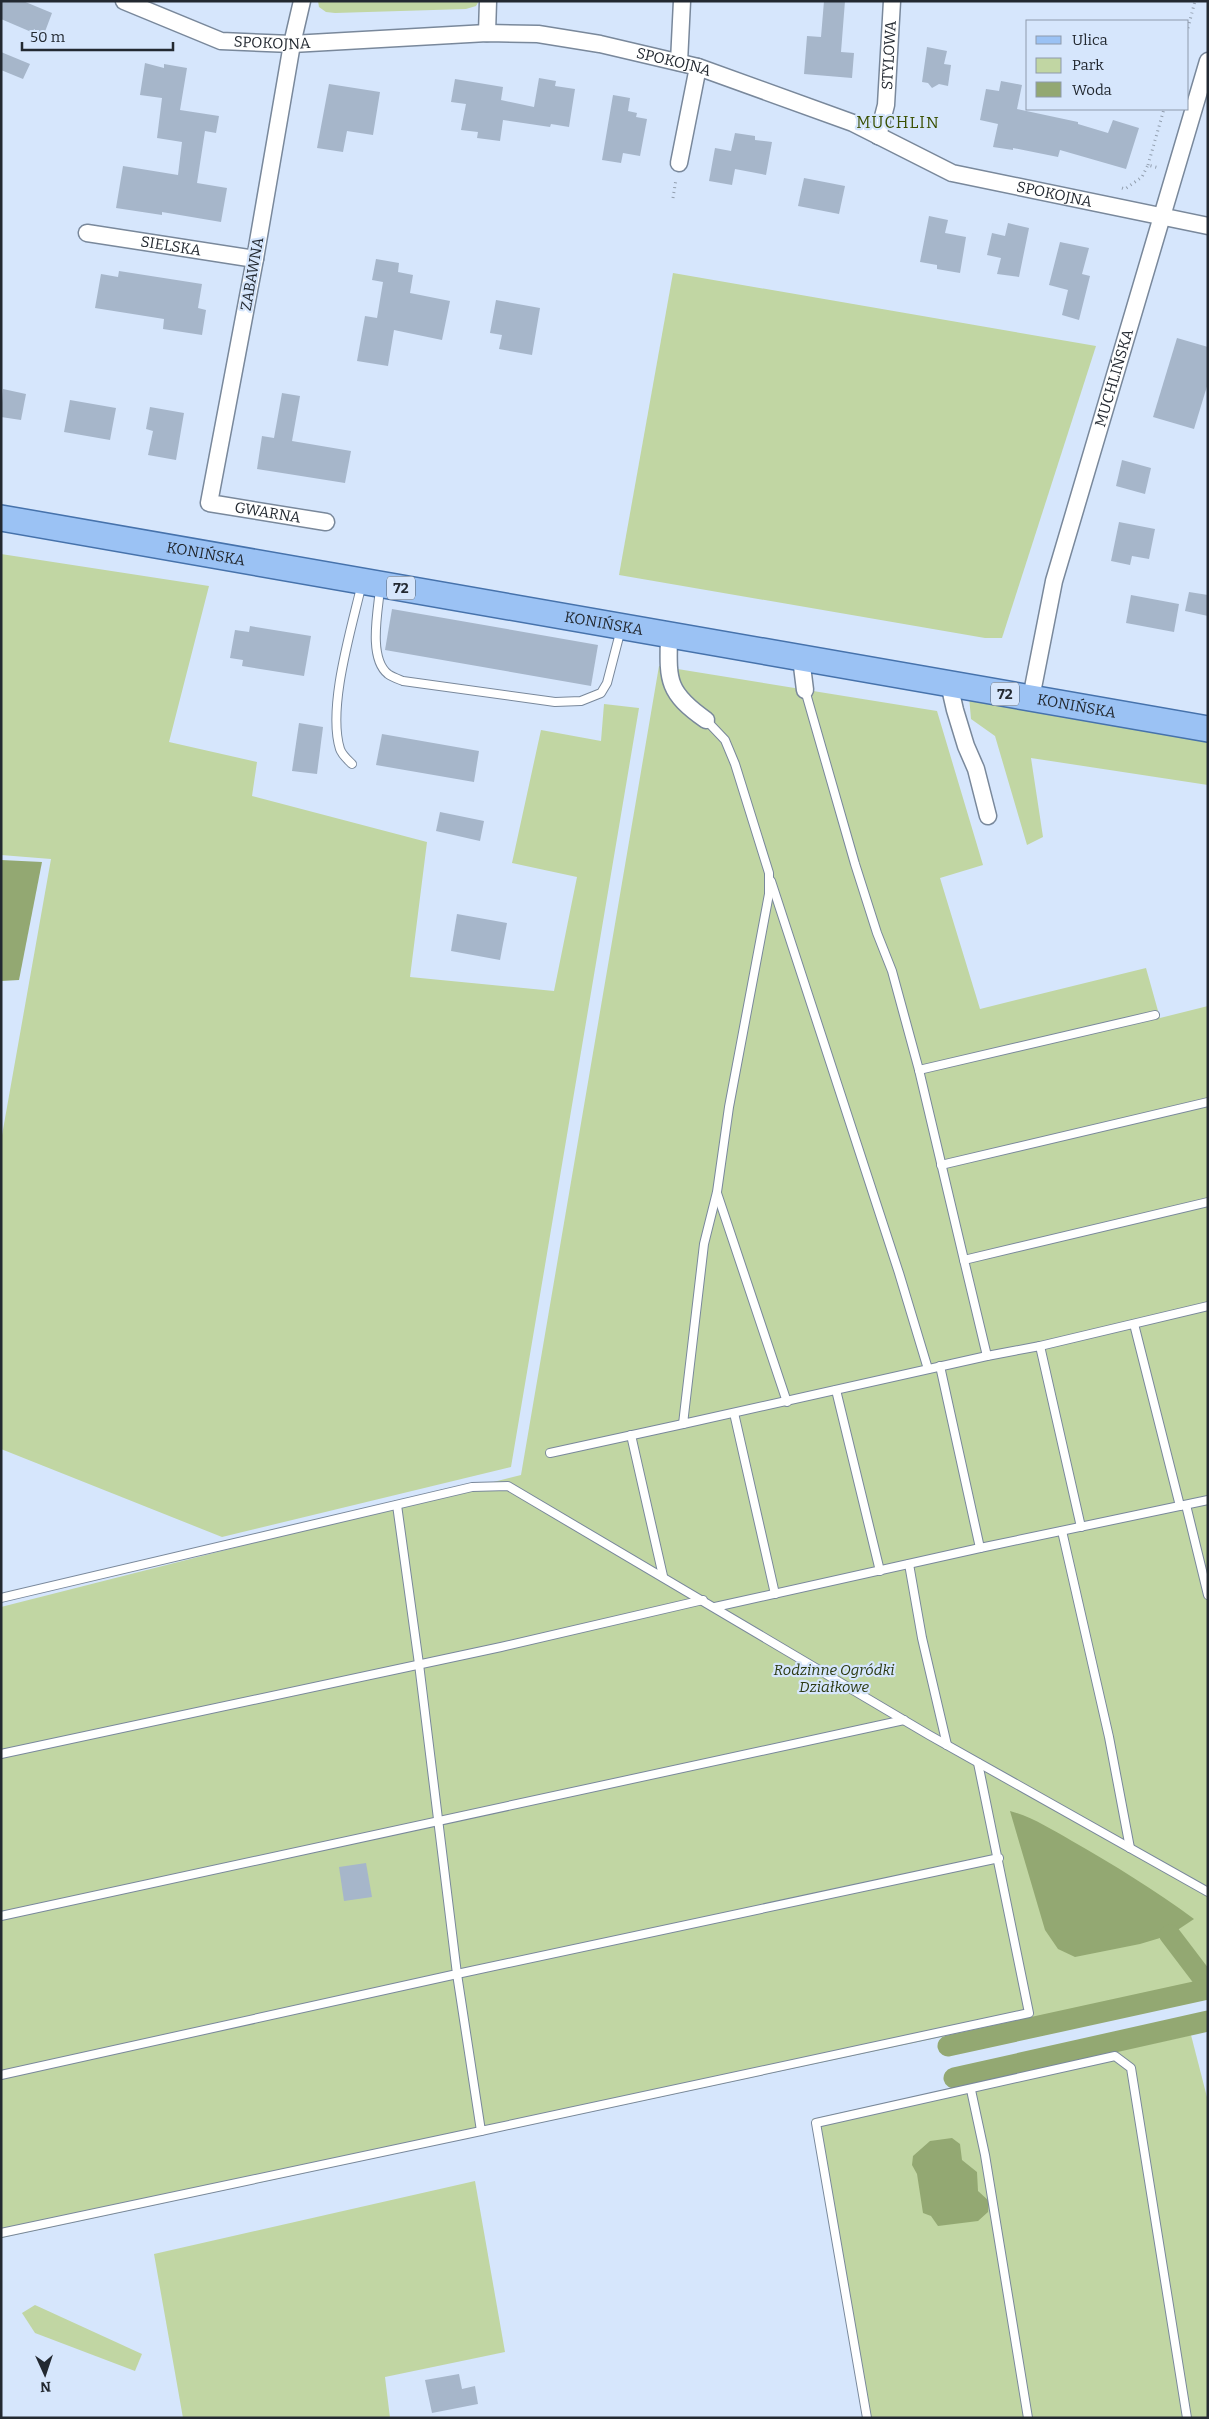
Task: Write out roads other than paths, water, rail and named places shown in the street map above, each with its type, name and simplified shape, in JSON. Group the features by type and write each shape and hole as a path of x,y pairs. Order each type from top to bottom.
{"main road":[{"name":"KONIŃSKA","path":"1,518 1208,729"}],"street":[{"name":"SPOKOJNA","path":"124,1 222,41 292,44 487,33 538,34 600,44 698,67 853,123 952,173 1208,226"},
{"name":"ZABAWNA","path":"209,503 255,258 292,44 302,1"},
{"path":"487,33 488,1"},
{"path":"680,62 682,1"},
{"name":"STYLOWA","path":"878,136 886,105 892,1"},
{"name":"MUCHLIŃSKA","path":"1031,698 1054,581 1208,61"},
{"path":"679,164 698,67"},
{"name":"SIELSKA","path":"87,233 255,258"},
{"name":"GWARNA","path":"209,503 326,522"},
{"path":"669,635 668,676 672,686 692,710 706,720"},
{"path":"802,658 804,690"},
{"path":"950,684 954,710 976,769 988,816"}],"lane":[{"path":"371,583 377,648 381,666 388,674 402,682 555,702 581,701 601,692 607,683 622,626"},
{"path":"352,764 340,751 336,727 338,694 371,583"},
{"path":"804,690 876,933 892,971 919,1070 987,1356"},
{"path":"706,720 725,740 735,764 928,1369"},
{"path":"683,1424 704,1244 716,1192 769,894 769,873"},
{"path":"919,1070 1155,1015"},
{"path":"941,1165 1208,1102"},
{"path":"716,1192 787,1402"},
{"path":"964,1260 1208,1202"},
{"path":"550,1453 787,1402 940,1366 1040,1346 1208,1306"},
{"path":"1134,1324 1208,1595"},
{"path":"1040,1346 1081,1527"},
{"path":"940,1366 980,1548"},
{"path":"836,1390 880,1571"},
{"path":"734,1413 775,1594"},
{"path":"631,1435 662,1576"},
{"path":"1,1598 472,1487 508,1486 978,1763 1208,1892"},
{"path":"715,1607 1208,1500"},
{"path":"397,1505 419,1664 457,1974 481,2131"},
{"path":"1062,1531 1109,1738 1130,1848"},
{"path":"909,1564 922,1638 947,1745"},
{"path":"1,1754 419,1664 703,1600"},
{"path":"1,1916 904,1720"},
{"path":"1,2233 1029,2013 999,1858 978,1763"},
{"path":"1,2075 457,1974 999,1858"},
{"path":"867,2418 816,2123 1115,2056 1131,2068 1186,2418"},
{"path":"970,2090 985,2154 1028,2418"}],"water":[{"path":"1,860 42,862 19,980 1,981"},
{"path":"1010,1811 1041,1824 1088,1850 1194,1919 1170,1935 1140,1944 1075,1957 1058,1949 1045,1930"},
{"path":"952,2138 960,2144 962,2160 977,2172 978,2191 989,2201 988,2212 978,2221 938,2226 931,2216 923,2213 917,2174 912,2165 913,2156 930,2141"}],"waterway":[{"path":"1170,1935 1208,1985"},
{"path":"948,2046 1208,1989"},
{"path":"954,2078 1208,2021"}],"district":[{"name":"MUCHLIN","path":"898,122"}],"park label":[{"name":"Rodzinne Ogródki Działkowe","path":"834,1678"}]}
